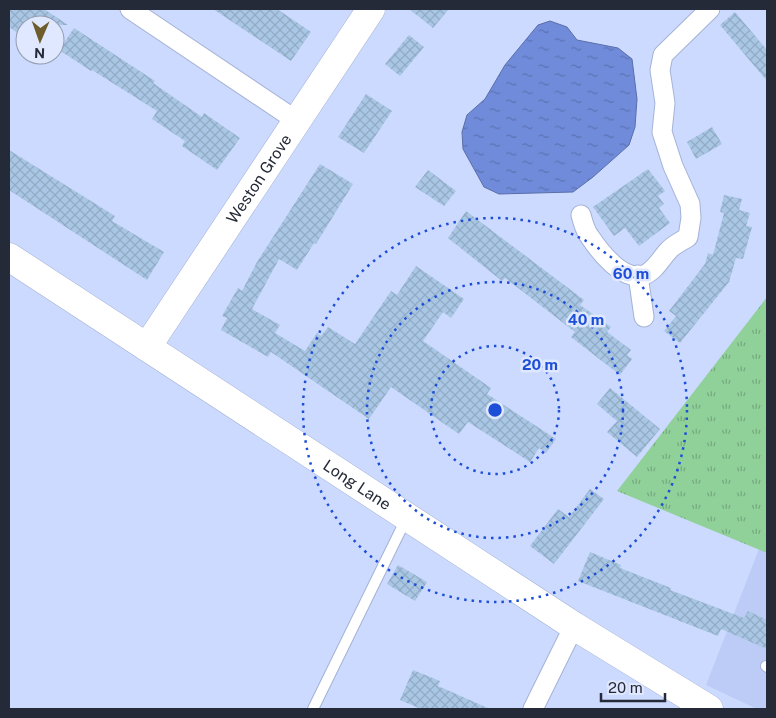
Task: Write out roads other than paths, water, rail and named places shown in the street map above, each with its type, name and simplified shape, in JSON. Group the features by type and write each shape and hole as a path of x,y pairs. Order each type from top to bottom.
{"main road":[{"name":"Weston Grove","path":"147,347 371,9"},
{"name":"Long Lane","path":"9,257 574,626 709,709"}],"street":[{"path":"130,9 297,120"},
{"path":"581,215 588,235 602,252 619,269 633,275 645,275 658,265 670,248 688,237 691,218 690,204 673,166 662,132 665,103 660,70 663,55 710,9"},
{"path":"638,275 644,317"},
{"path":"533,709 574,626"}],"lane":[{"path":"313,709 407,516"}],"water":[{"path":"550,21 567,27 577,40 618,48 632,59 637,99 635,127 629,145 573,192 499,194 484,187 463,149 462,132 467,115 485,99 505,65 538,25"}]}
